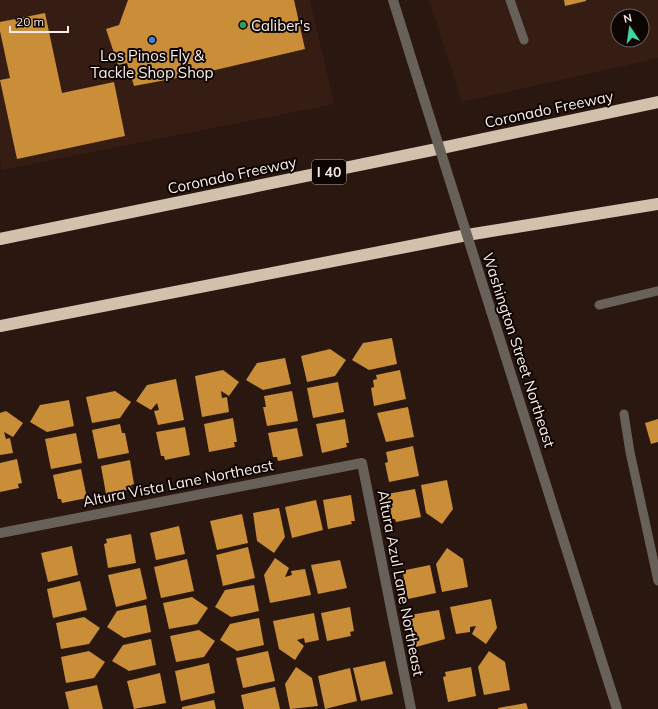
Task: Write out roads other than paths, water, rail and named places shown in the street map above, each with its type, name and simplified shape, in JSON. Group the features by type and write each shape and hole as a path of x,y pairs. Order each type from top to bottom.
{"highway":[{"name":"Coronado Freeway","path":"0,239 445,148 658,102"},
{"path":"0,326 467,235 658,204"}],"street":[{"name":"Washington Street Northeast","path":"393,0 617,709"},
{"name":"Altura Vista Lane Northeast","path":"0,533 362,463"},
{"name":"Altura Azul Lane Northeast","path":"362,463 411,709"}],"lane":[{"path":"510,0 524,40"},
{"path":"599,305 658,291"},
{"path":"624,414 630,452 658,581"}],"place":[{"name":"Caliber's","path":"243,25"},
{"name":"Los Pinos Fly & Tackle Shop Shop","path":"152,40"}]}
